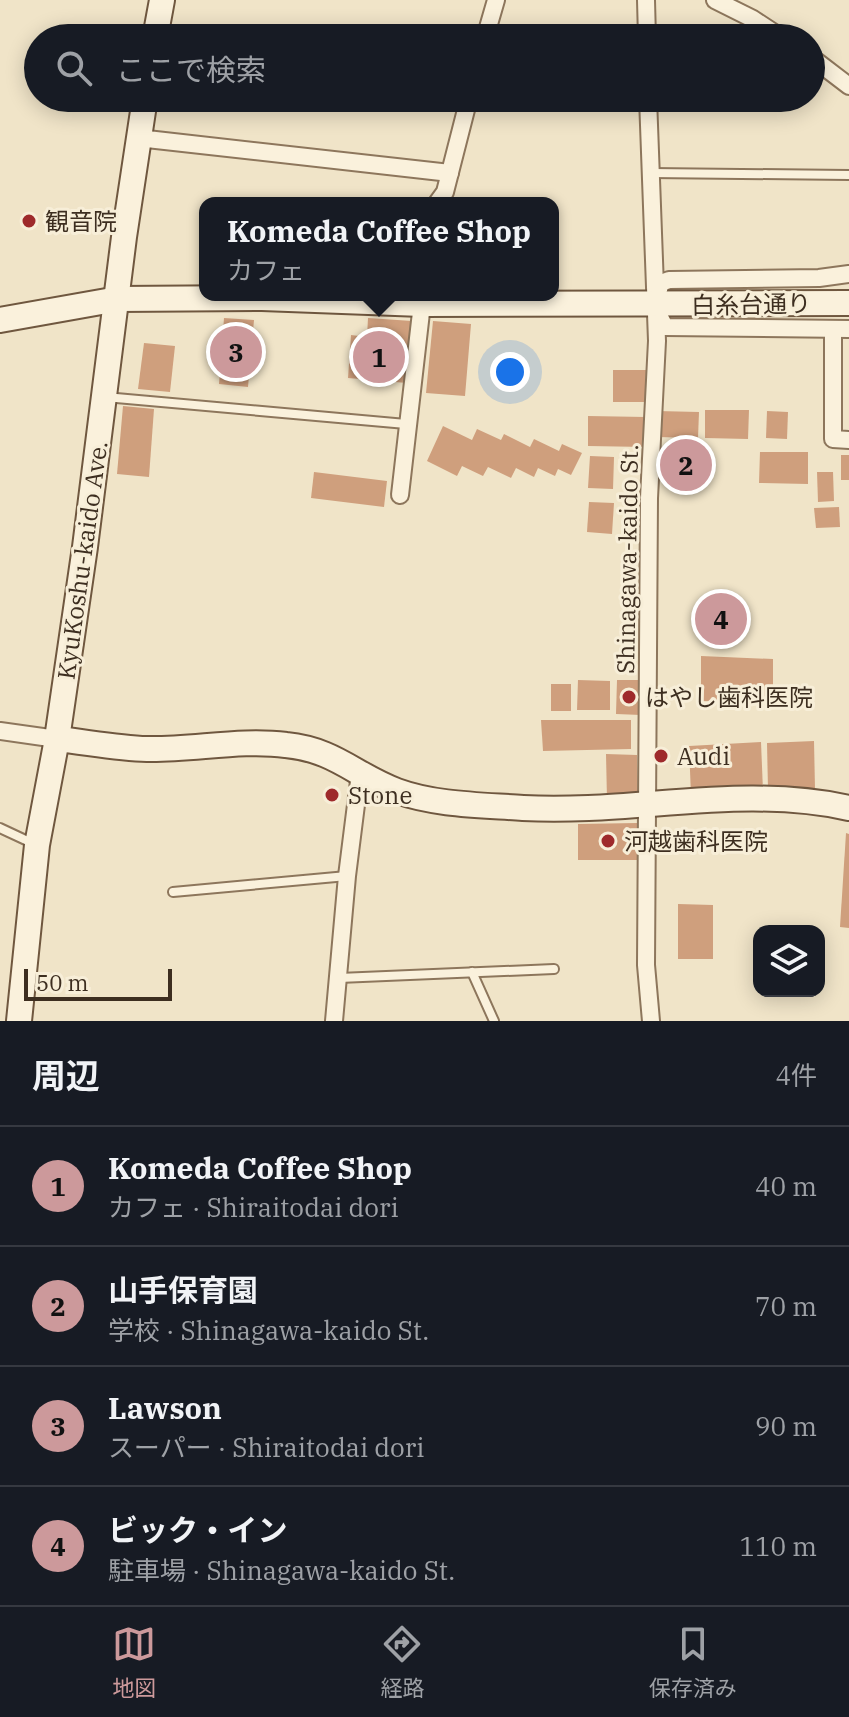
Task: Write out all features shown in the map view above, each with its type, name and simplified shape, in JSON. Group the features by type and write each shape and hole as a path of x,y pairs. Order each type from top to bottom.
{"street":[{"path":"158,24 162,0"},
{"path":"489,24 496,0"},
{"path":"646,0 647,24"},
{"path":"715,0 761,24"},
{"path":"825,68 849,86"},
{"name":"KyuKoshu-kaido Ave.","path":"19,1021 37,845 57,739 143,112"},
{"path":"441,197 465,112"},
{"name":"Shinagawa-kaido St.","path":"648,112 657,341 649,498 646,965 651,1021"},
{"path":"138,138 450,173"},
{"path":"849,274 819,278 669,280 661,283 654,305 665,327 841,329 833,439 849,440"},
{"name":"白糸台通り","path":"0,320 118,299 199,298"},
{"path":"400,495 423,301"},
{"name":"白糸台通り","path":"469,301 654,305 849,303"},
{"path":"0,731 147,749 285,744 323,752 394,790 429,800 524,808 774,798 814,800 849,808"},
{"path":"334,1021 360,773"}],"lane":[{"path":"650,173 849,175"},
{"path":"104,397 406,424"},
{"path":"0,828 37,845"},
{"path":"173,892 347,876"},
{"path":"339,978 554,969"},
{"path":"472,972 494,1021"}],"building":[{"path":"224,318 254,320 248,387 219,384"},
{"path":"368,318 412,321 407,383 348,378 351,335 367,337"},
{"path":"433,321 471,324 465,396 426,393"},
{"path":"144,343 175,346 170,392 138,389"},
{"path":"613,370 646,370 645,402 613,402"},
{"path":"123,406 154,409 149,477 117,474"},
{"path":"705,410 749,410 748,439 705,438"},
{"path":"657,411 699,412 698,438 657,437"},
{"path":"767,411 788,412 787,439 766,438"},
{"path":"588,416 646,417 646,447 588,446"},
{"path":"443,426 472,440 477,429 501,440 504,434 530,447 534,439 559,451 562,444 582,453 571,475 558,469 555,476 538,468 534,477 516,468 511,478 488,467 483,476 462,466 457,476 427,461"},
{"path":"760,452 808,452 808,484 759,483"},
{"path":"841,455 849,455 849,480 841,480"},
{"path":"590,456 614,457 613,489 588,488"},
{"path":"314,472 387,481 384,507 311,498"},
{"path":"817,472 833,472 834,501 818,502"},
{"path":"589,502 614,503 612,534 587,532"},
{"path":"839,507 840,527 816,528 814,508"},
{"path":"701,656 773,659 773,702 701,701"},
{"path":"578,680 610,681 610,710 577,710"},
{"name":"はやし歯科医院","path":"617,680 641,680 641,715 616,714"},
{"path":"551,684 571,684 571,711 551,711"},
{"path":"541,720 631,720 631,749 543,751"},
{"path":"814,741 815,789 768,790 767,743"},
{"path":"761,742 763,791 691,795 689,746"},
{"path":"606,754 637,755 638,794 607,800"},
{"name":"河越歯科医院","path":"637,823 638,860 578,860 578,824"},
{"path":"846,833 849,834 849,928 840,927"},
{"path":"678,904 713,905 713,959 678,959"}],"place":[{"name":"観音院","path":"29,221"},
{"name":"Lawson","path":"236,352"},
{"name":"Komeda Coffee Shop","path":"379,357"},
{"name":"山手保育園","path":"686,465"},
{"name":"ビック・イン","path":"721,619"},
{"name":"はやし歯科医院","path":"629,697"},
{"name":"Audi","path":"661,756"},
{"name":"Stone","path":"332,795"},
{"name":"河越歯科医院","path":"608,841"}]}
